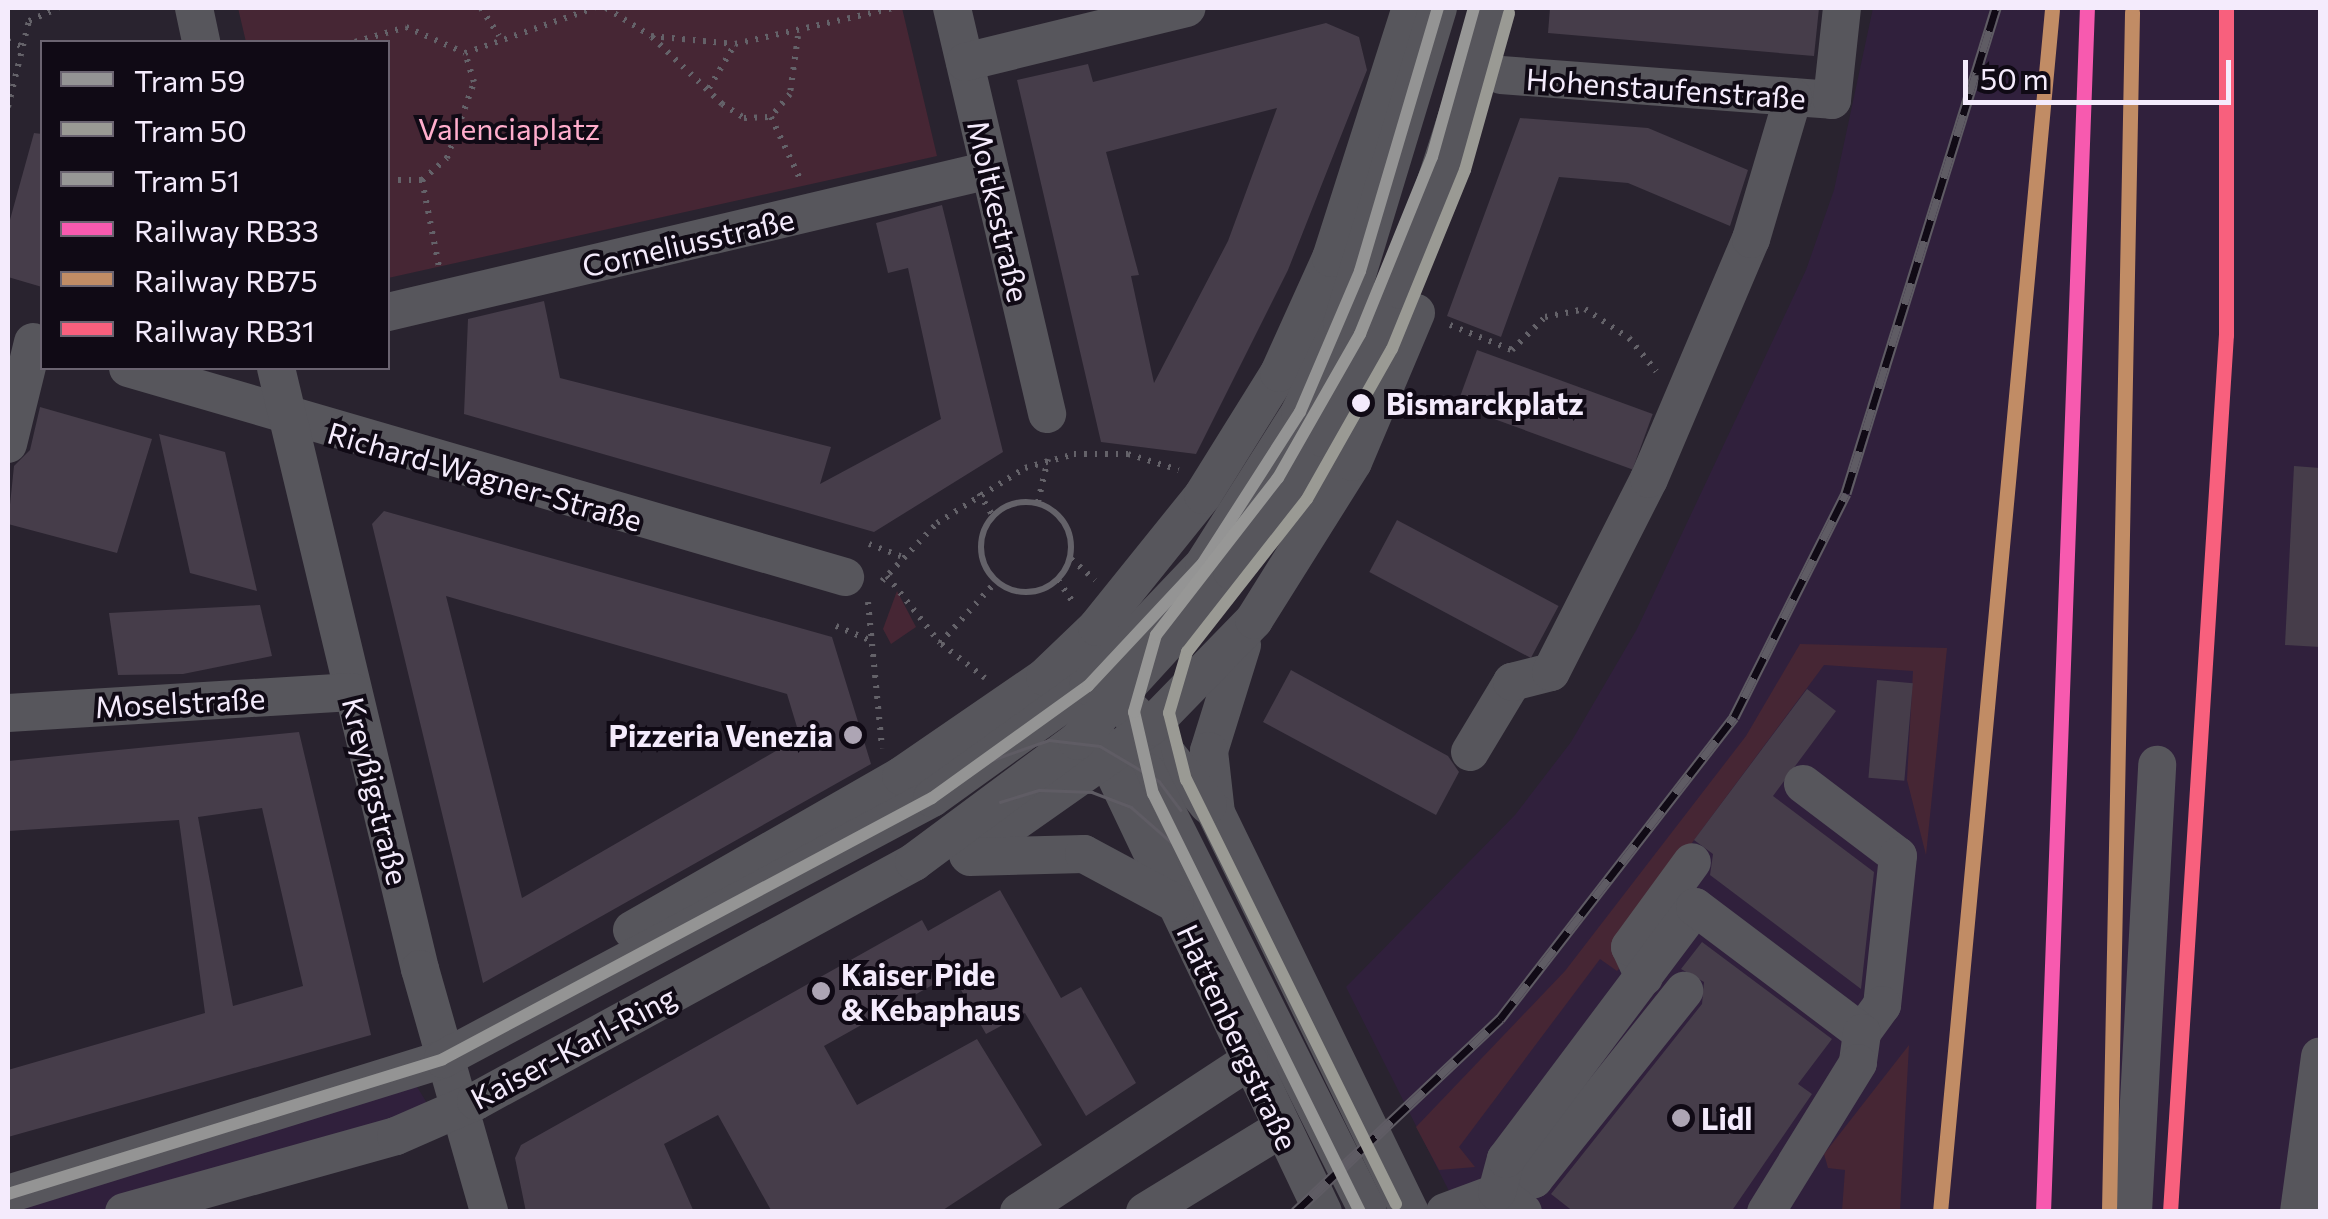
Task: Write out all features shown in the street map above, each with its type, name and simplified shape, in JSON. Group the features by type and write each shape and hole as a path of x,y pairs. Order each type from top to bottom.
{"street":[{"path":"194,8 202,40"},
{"name":"Moltkestraße","path":"952,8 1046,414"},
{"path":"964,62 1187,8"},
{"path":"894,768 1045,677 1088,618 1243,436 1312,306 1412,8"},
{"path":"1114,721 1150,627 1249,501 1300,412 1370,236 1438,8"},
{"path":"992,760 1114,721 1293,488 1401,290 1492,8"},
{"path":"1410,1212 1216,813 1209,751 1254,620 1353,462 1476,164 1515,8"},
{"name":"Hohenstaufenstraße","path":"1501,75 1832,100 1842,8"},
{"path":"1470,752 1512,682 1551,672 1689,386 1751,239 1793,97"},
{"name":"Corneliusstraße","path":"390,312 990,170"},
{"path":"8,444 28,341"},
{"name":"Richard-Wagner-Straße","path":"135,370 845,577"},
{"name":"Kreyßigstraße","path":"276,370 440,1047 489,1212"},
{"path":"1088,618 1114,721 1175,903"},
{"path":"963,858 1114,721 1254,620"},
{"path":"1045,677 1114,721 1216,813"},
{"name":"Moselstraße","path":"8,713 352,692"},
{"path":"992,760 1031,744 1114,721"},
{"name":"Kaiser-Karl-Ring","path":"124,1212 459,1120 914,862 1114,721"},
{"name":"Hattenbergstraße","path":"1114,721 1171,819 1368,1212"},
{"name":"Kaiser-Karl-Ring","path":"8,1194 440,1047 932,798 992,760"},
{"path":"2133,1212 2156,765"},
{"name":"Kaiser-Karl-Ring","path":"8,1172 440,1047 894,768"},
{"path":"1772,1208 1858,1063 1862,1033 1882,1005 1898,856 1803,784"},
{"name":"Hattenbergstraße","path":"963,858 1084,854 1175,903 1279,1130 1323,1212"},
{"name":"Kaiser-Karl-Ring","path":"196,1212 459,1120 963,858"},
{"path":"1644,977 1630,947 1692,862"},
{"path":"1510,1202 1506,1160 1695,907 1739,918 1862,1033"},
{"path":"1444,1212 1510,1202 1534,1179 1684,991"},
{"path":"2299,1212 2320,1056"},
{"path":"1019,1212 1249,1062"},
{"path":"1145,1212 1279,1130"}],"path":[{"path":"8,107 29,20 58,8"},
{"path":"481,8 499,36"},
{"path":"465,53 499,36 594,8"},
{"path":"606,8 652,36 744,118 771,116 790,94 798,36"},
{"path":"652,36 735,44 798,36 893,8"},
{"path":"362,40 406,27 465,53 474,82 460,137 422,180 390,180"},
{"path":"8,41 21,46"},
{"path":"708,88 735,44"},
{"path":"771,116 809,214"},
{"path":"422,180 446,298"},
{"path":"1435,320 1512,350 1545,317 1584,309 1629,338 1658,372 1689,386"},
{"path":"894,768 871,642 867,596 901,556 979,494 1047,462 1128,454 1186,474"},
{"path":"1038,502 1047,462"},
{"path":"979,494 992,516 981,549 992,586"},
{"path":"992,516 1038,502"},
{"path":"992,586 1039,590 1058,580 1071,559 1071,534 1038,502"},
{"path":"869,544 901,556"},
{"path":"1071,559 1097,582"},
{"path":"887,576 940,643 990,682"},
{"path":"1058,580 1088,618"},
{"path":"940,643 992,586"},
{"path":"836,626 871,642"}],"shaded area":[{"path":"1873,8 2320,8 2320,1211 1459,1211 1346,987 1515,815 1571,742 1637,629 1806,270 1834,190"},
{"path":"411,1077 430,1108 162,1211 8,1212"}],"green space":[{"name":"Valenciaplatz","path":"238,8 902,8 937,156 390,278 390,40 246,40"},
{"path":"897,591 916,627 891,644 883,629"},
{"path":"1800,644 1947,648 1926,855 1907,780 1913,671 1824,665 1683,855 1623,964 1617,971 1600,959 1459,1147 1475,1167 1439,1170 1416,1127 1565,971 1746,736"},
{"path":"1909,1045 1900,1211 1842,1211 1845,1170 1828,1168 1824,1154"}],"building":[{"path":"1550,8 1819,8 1814,56 1548,33"},
{"path":"1326,23 1359,37 1367,70 1288,270 1196,454 1101,442 1017,80 1088,64 1093,82","holes":["1277,108 1228,241 1154,383 1131,276 1139,275 1106,152"]},
{"path":"1520,118 1648,128 1748,170 1730,226 1628,183 1559,177 1501,337 1447,316"},
{"path":"34,133 40,134 40,286 8,277 8,227"},
{"path":"942,205 1003,452 874,532 464,414 468,319 544,301 560,378 831,447 820,484 941,419 908,268 888,273 876,223"},
{"path":"1477,350 1653,414 1633,469 1457,405"},
{"path":"40,407 152,439 117,553 8,524 14,466 30,450"},
{"path":"159,434 225,452 257,591 190,573"},
{"path":"2294,466 2320,468 2320,647 2285,645"},
{"path":"384,511 832,637 871,764 483,983 372,524","holes":["446,596 787,694 800,737 522,898"]},
{"path":"1397,520 1559,606 1531,658 1369,572"},
{"path":"260,605 272,656 183,674 118,675 109,613"},
{"path":"1291,670 1448,756 1459,772 1436,815 1263,722"},
{"path":"1877,680 1913,683 1904,781 1868,778"},
{"path":"1807,689 1836,711 1773,796 1874,872 1861,989 1710,875 1713,854 1694,840"},
{"path":"299,732 371,1035 8,1137 8,1070 205,1013 179,820 8,831 8,761","holes":["262,808 303,986 233,1006 198,817"]},
{"path":"1000,890 1061,998 1081,987 1136,1083 1086,1116 1025,1013 986,1034 952,974 824,1046 857,1105 977,1039 1042,1145 940,1212 772,1212 718,1115 664,1144 694,1212 526,1212 515,1158 521,1145 922,920 928,931"},
{"path":"1702,942 1832,1039 1798,1084 1812,1094 1731,1212 1574,1212 1551,1194 1702,1004 1704,982 1681,969"}],"tram line":[{"name":"59","path":"8,1194 443,1059 932,798 1088,686 1203,563 1300,412 1360,271 1438,8"},
{"name":"51","path":"1360,1212 1153,794 1134,712 1156,635 1278,478 1360,334 1432,157 1474,8"},
{"name":"50","path":"1396,1204 1186,780 1169,713 1187,652 1307,499 1392,349 1465,170 1509,13"},
{"path":"992,760 1049,740 1100,746 1159,781 1181,810"},
{"path":"1000,802 1039,790 1092,792 1131,807 1171,842"}],"railway":[{"path":"1295,1212 1500,1019 1734,717 1846,493 1996,8"}],"rail line":[{"name":"RB33","path":"2043,1212 2087,8"},
{"name":"RB31","path":"2170,1212 2226,335 2226,8"},
{"name":"RB75","path":"1940,1212 2052,10"},
{"name":"RB75","path":"2109,1212 2132,12"}],"place":[{"name":"Bismarckplatz","path":"1361,403"},
{"name":"Pizzeria Venezia","path":"853,735"},
{"name":"Kaiser Pide & Kebaphaus","path":"821,991"},
{"name":"Lidl","path":"1681,1118"}]}
